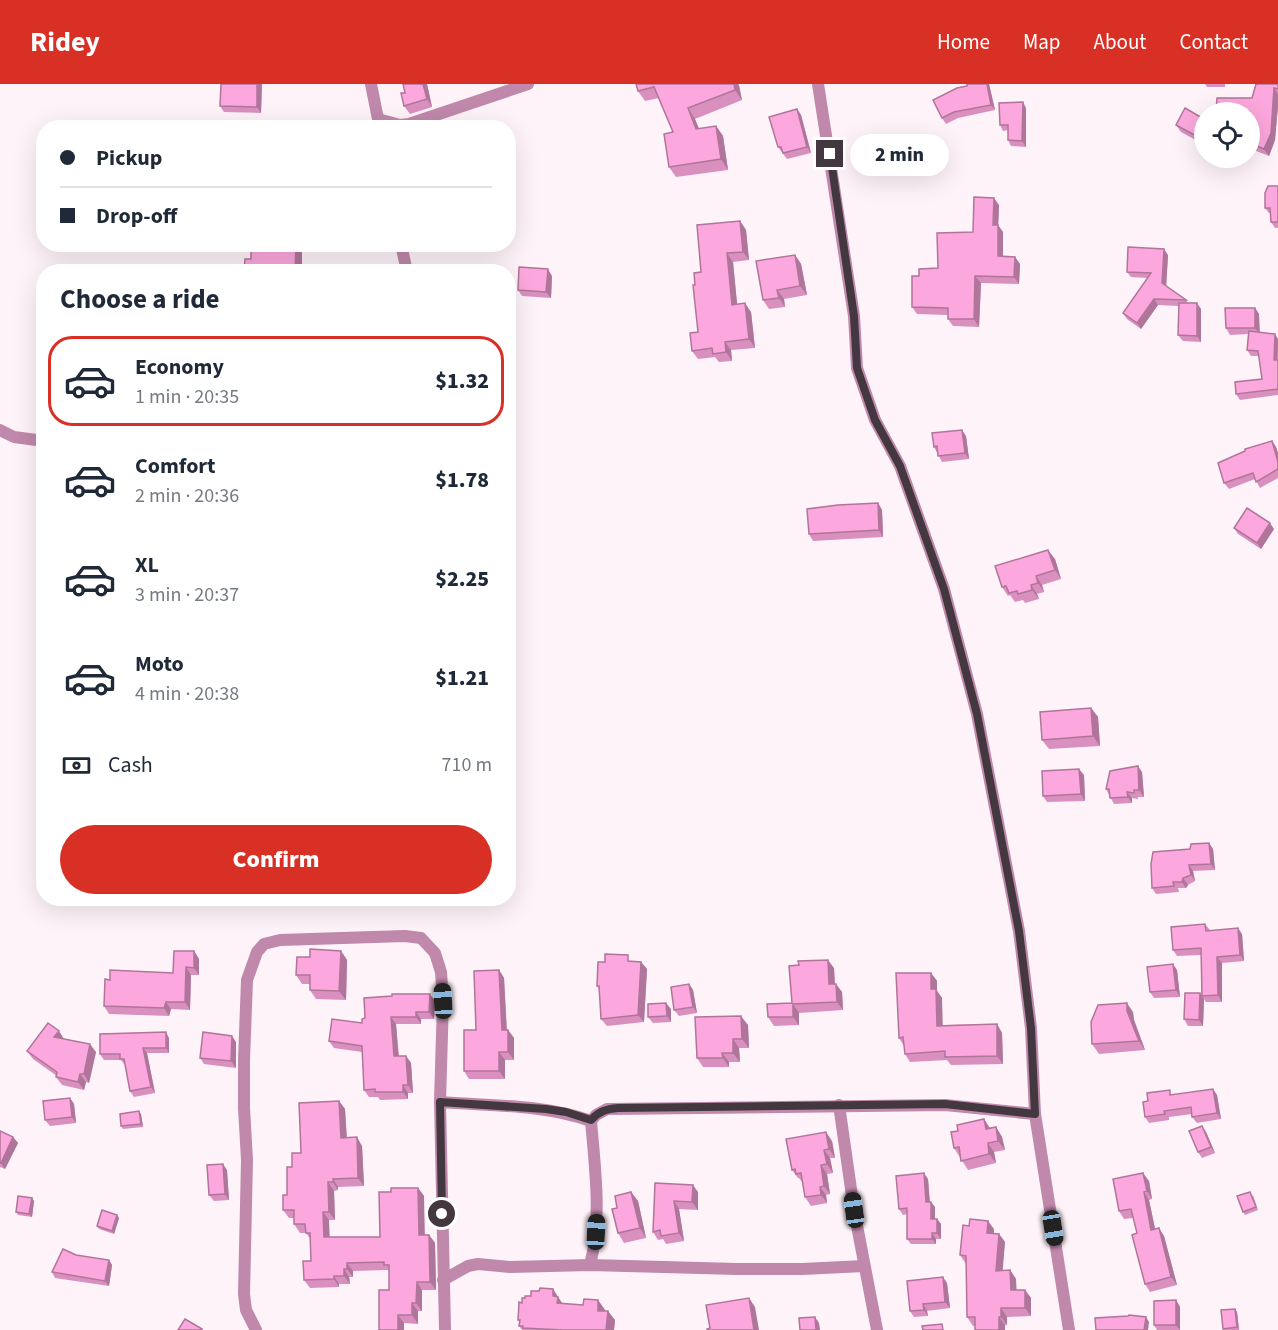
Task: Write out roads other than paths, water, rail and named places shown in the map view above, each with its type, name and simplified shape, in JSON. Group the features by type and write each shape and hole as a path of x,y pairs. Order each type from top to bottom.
{"street":[{"path":"371,84 378,120"},
{"path":"421,120 528,84"},
{"path":"818,84 854,316 857,368 875,420 900,466 944,589 977,714 1019,931 1031,1028 1035,1114 1069,1330"},
{"path":"0,430 14,437 36,440"},
{"path":"256,1330 246,1310 244,1294 247,1160 244,1060 247,980 258,952 264,944 280,940 405,936 421,938 435,953 441,972 443,1001 440,1032 440,1102 445,1330"},
{"path":"440,1102 546,1109 566,1112 591,1120"},
{"path":"590,1265 595,1245 597,1218 591,1120 607,1109 945,1104 1035,1114"},
{"path":"839,1105 864,1266 878,1330"},
{"path":"443,1280 468,1266 478,1264 510,1267 590,1265 737,1269 864,1266"}]}
